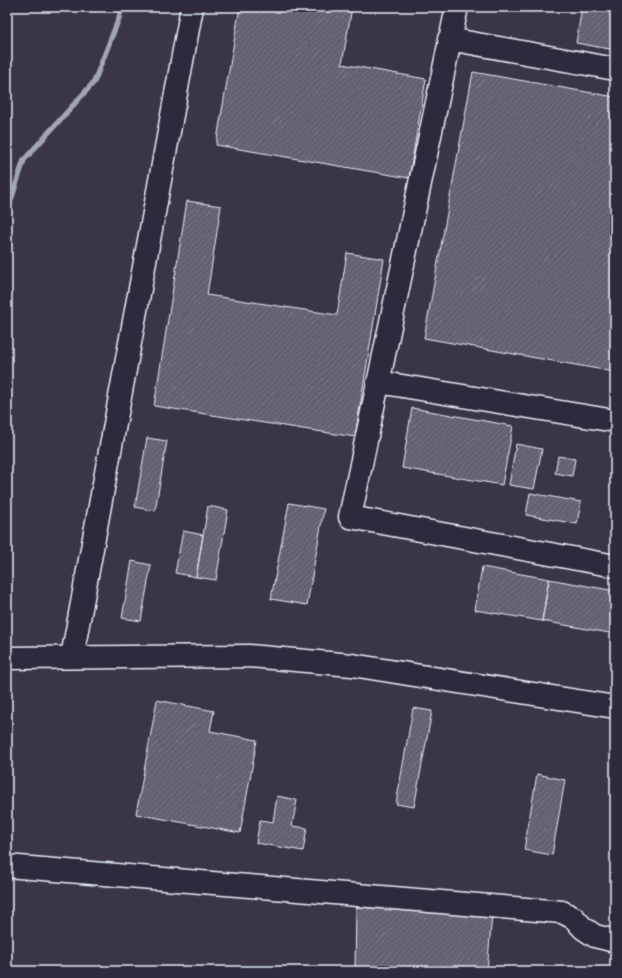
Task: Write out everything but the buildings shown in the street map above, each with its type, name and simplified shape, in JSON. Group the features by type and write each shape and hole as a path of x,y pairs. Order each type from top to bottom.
{"street":[{"path":"72,656 192,7"},
{"path":"457,7 449,39 350,517 615,566"},
{"path":"449,39 615,69"},
{"path":"378,382 615,421"},
{"path":"7,658 72,656 249,656 352,665 615,707"},
{"path":"7,866 562,912 574,918 583,928 596,936 615,941"}],"waterway":[{"path":"7,212 24,160 94,82 122,7"}]}
